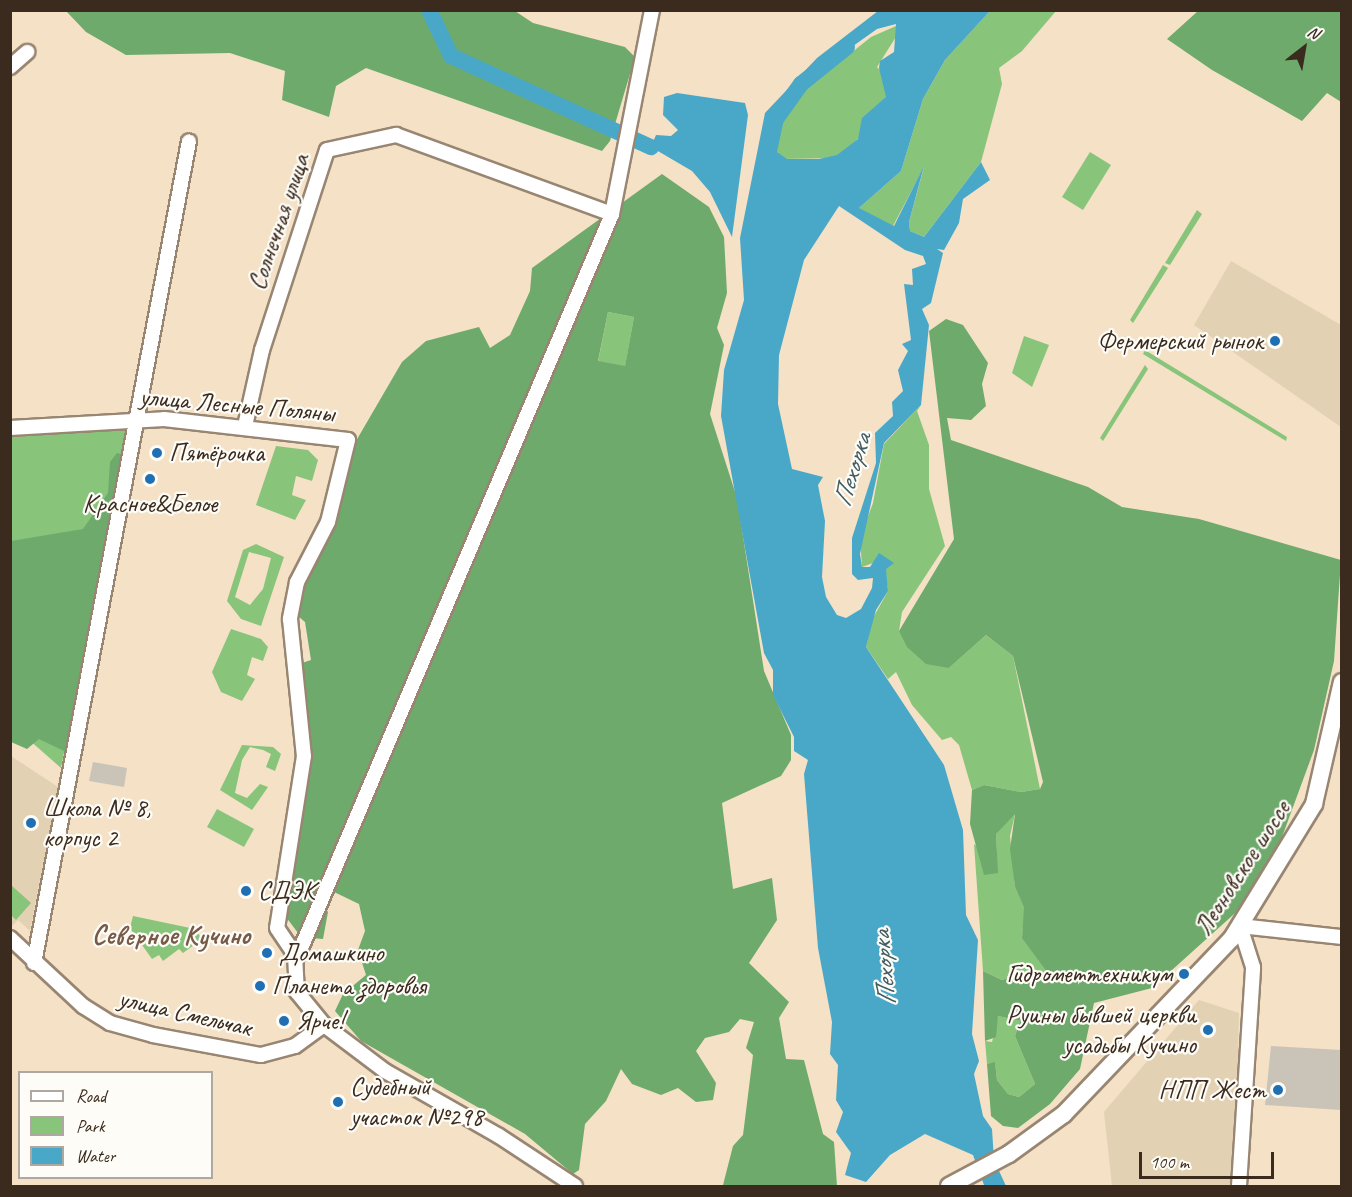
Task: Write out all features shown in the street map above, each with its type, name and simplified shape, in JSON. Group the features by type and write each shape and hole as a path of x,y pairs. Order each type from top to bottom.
{"main road":[{"name":"Леоновское шоссе","path":"949,1186 1009,1154 1094,1086 1240,926 1314,804 1341,682"}],"street":[{"path":"296,960 612,214 652,10"},
{"path":"10,67 27,52"},
{"name":"Солнечная улица","path":"245,426 262,350 327,150 396,135 612,214"},
{"path":"33,963 189,141"},
{"name":"улица Лесные Поляны","path":"10,428 135,418 245,426 348,440 328,522 297,582 290,619 304,756 275,920 296,960 295,986 324,1025"},
{"path":"1239,1186 1253,967 1240,926 1341,937"},
{"name":"улица Смельчак","path":"10,938 33,963 110,1023 165,1038 261,1054 295,1046 324,1025"},
{"path":"324,1025 385,1071 499,1136 575,1186"}],"shaded area":[{"path":"1231,261 1341,325 1341,427 1194,325"},
{"name":"Школа № 8, корпус 2","path":"11,756 58,787 30,931 18,920 11,927"},
{"path":"93,762 127,768 124,787 89,781"},
{"path":"1199,1000 1239,1013 1234,1186 1112,1186 1104,1112"},
{"path":"1271,1046 1341,1050 1341,1110 1265,1105"}],"green space":[{"path":"66,11 515,11 533,23 625,47 635,57 610,141 602,151 366,68 336,86 329,117 282,100 285,71 230,53 126,55 86,32"},
{"path":"990,11 1056,11 1022,51 999,68 1002,84 981,162 924,237 910,231 909,222 924,167 893,226 865,214 859,208 901,171 923,99 945,60"},
{"path":"1198,11 1341,11 1341,102 1327,93 1302,121 1212,70 1167,39"},
{"path":"896,26 899,32 877,67 887,78 887,102 861,135 841,158 781,159 774,146 785,106 871,37"},
{"path":"1090,152 1111,165 1083,210 1062,197"},
{"path":"662,174 709,207 724,237 727,293 717,328 724,345 710,414 737,498 764,671 791,735 791,760 781,776 722,803 733,889 772,878 777,920 749,963 789,1002 779,1018 786,1059 804,1060 823,1134 834,1142 837,1186 723,1185 733,1146 743,1135 753,1055 746,1048 754,1022 740,1019 729,1032 705,1038 696,1051 716,1083 713,1100 696,1102 678,1088 661,1095 632,1084 621,1069 606,1101 585,1124 579,1170 573,1174 525,1134 361,1041 335,1011 343,994 366,975 358,950 365,931 359,904 332,891 319,899 328,912 323,939 301,937 283,913 312,761 302,663 311,660 305,622 298,616 304,587 336,516 349,453 402,362 426,341 479,327 490,348 510,335 530,291 532,268","holes":["608,312 634,317 625,366 598,361"]},
{"path":"1197,210 1202,214 1170,265 1165,263"},
{"path":"1163,265 1168,268 1133,323 1130,320"},
{"path":"608,312 634,317 625,367 598,362"},
{"path":"946,319 963,325 988,363 982,384 986,406 971,420 947,418 951,440 1088,487 1122,507 1199,519 1341,560 1334,661 1314,750 1282,837 1243,906 1152,988 1094,1003 1080,1069 1050,1104 1018,1128 1003,1126 991,1116 987,1064 995,1062 997,1080 1008,1094 1019,1097 1035,1084 1015,1036 1020,1021 998,1016 996,1037 985,1041 983,971 1002,980 1027,971 1038,981 1046,971 1022,938 1024,907 1015,887 1010,849 1015,814 996,834 998,873 984,875 970,824 972,790 984,785 1021,792 1040,789 1043,782 1013,656 986,635 949,668 926,664 907,647 899,631 954,539 929,331"},
{"path":"1024,336 1049,345 1032,387 1012,373"},
{"path":"1145,350 1287,437 1286,441 1143,354"},
{"path":"1145,365 1148,369 1103,441 1100,438"},
{"path":"921,405 917,411 929,445 929,489 945,546 902,612 899,631 949,668 986,635 1013,656 1040,789 1021,792 984,785 972,790 959,745 951,737 942,740 912,705 896,672 888,679 866,647 873,618 888,591 884,559 862,567 860,538 873,503 884,444"},
{"path":"128,429 61,768 11,724 11,437"},
{"path":"276,446 308,450 318,460 312,481 296,476 292,495 306,500 295,520 256,505"},
{"path":"117,453 121,454 68,753 39,739 27,749 11,742 11,541 83,529 108,493 110,462"},
{"path":"256,544 284,557 261,626 241,619 227,601 243,550","holes":["249,552 271,558 263,589 250,605 235,597"]},
{"path":"231,629 261,639 268,647 263,661 252,657 247,675 255,679 242,701 221,692 212,672"},
{"path":"242,745 273,747 281,754 275,771 266,767 271,754 263,750 250,747 242,760 235,793 247,798 260,784 268,787 252,810 220,790"},
{"path":"217,809 254,829 244,847 207,827"},
{"path":"1010,814 1015,814 1010,836 1015,887 1025,907 1022,937 1046,971 1038,982 1027,971 1002,980 983,971 974,844 997,861 996,834"},
{"path":"11,885 31,903 16,920 11,915"},
{"path":"133,916 195,929 202,939 183,953 179,949 163,961 159,955 152,959 130,928"},
{"path":"998,1016 1020,1021 1015,1036 1035,1084 1019,1097 1008,1094 997,1080 995,1063 987,1064 985,1041 992,1042"}],"water":[{"name":"Пехорка","path":"878,11 990,11 945,60 923,99 901,171 859,208 894,226 924,166 909,222 910,231 924,237 981,162 990,180 963,199 959,223 944,250 937,249 943,253 931,303 922,309 929,325 921,405 884,443 860,554 862,567 870,567 879,553 894,563 886,569 888,591 876,610 866,647 944,765 963,830 966,915 978,940 972,1034 979,1061 974,1074 983,1116 992,1129 994,1160 1006,1186 984,1185 973,1155 925,1134 890,1155 866,1182 845,1175 851,1153 836,1132 843,1112 836,1100 838,1065 830,1054 832,1022 818,948 804,774 808,760 794,751 794,737 773,695 773,670 764,653 721,416 724,370 744,300 740,238 765,113 817,58","holes":["896,24 894,52 880,61 879,68 886,97 862,118 858,139 837,155 819,159 787,159 777,152 788,100 825,66 877,29","839,206 905,250 923,256 926,264 912,269 913,285 904,284 911,340 902,344 908,351 898,370 903,391 892,402 893,416 875,433 876,463 852,538 852,574 858,580 873,578 872,588 861,609 846,618 837,615 826,597 822,577 825,521 818,485 823,477 792,469 778,404 779,355 804,260"]},
{"path":"677,93 745,103 748,115 732,237 710,192 692,171 651,147 656,135 671,136 678,130 663,115 664,97"}],"waterway":[{"path":"429,10 451,56 651,147"},
{"path":"776,119 801,84 847,47"}],"place":[{"name":"Фермерский рынок","path":"1275,341"},
{"name":"Пятёрочка","path":"157,453"},
{"name":"Красное&Белое","path":"150,479"},
{"name":"Школа № 8, корпус 2","path":"31,823"},
{"name":"СДЭК","path":"246,891"},
{"name":"Домашкино","path":"267,953"},
{"name":"Гидрометтехникум","path":"1184,974"},
{"name":"Планета здоровья","path":"260,986"},
{"name":"Ярче!","path":"284,1021"},
{"name":"Руины бывшей церкви усадьбы Кучино","path":"1208,1030"},
{"name":"НПП Жест","path":"1278,1090"},
{"name":"Судебный участок №298","path":"338,1102"}],"district":[{"name":"Северное Кучино","path":"171,936"}]}
